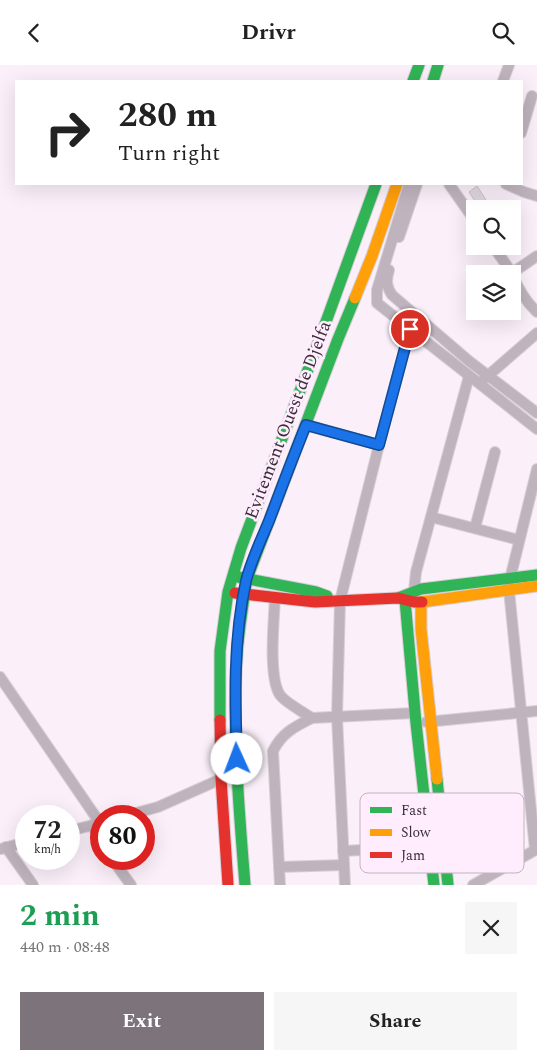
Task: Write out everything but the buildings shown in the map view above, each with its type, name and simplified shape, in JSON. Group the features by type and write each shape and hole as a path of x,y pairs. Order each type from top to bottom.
{"main road":[{"path":"413,80 419,65"},
{"path":"433,80 438,65"},
{"path":"228,885 218,699 221,642 228,591 241,548 376,185"},
{"name":"Evitement Ouest de Djelfa","path":"245,885 235,705 240,615 247,579 338,339 372,256 397,185"},
{"path":"228,591 315,602 401,599 421,602 510,585 537,575"},
{"path":"232,576 316,593 337,600"},
{"path":"401,599 414,591 510,585 537,587"},
{"path":"401,599 424,793"},
{"path":"421,602 421,629 438,793"}],"street":[{"path":"502,80 509,65"},
{"path":"523,127 534,97"},
{"path":"409,185 377,290 377,303 537,429"},
{"path":"417,185 386,279 388,289 392,295 462,355 537,413"},
{"path":"450,185 466,208"},
{"path":"508,185 537,196"},
{"path":"521,268 537,256"},
{"path":"521,292 537,312"},
{"path":"345,885 337,717 337,600 410,329"},
{"path":"480,384 537,333"},
{"path":"414,591 416,572 469,376"},
{"path":"306,425 379,445"},
{"path":"475,528 495,452"},
{"path":"524,856 536,849 510,585 537,469"},
{"path":"431,517 519,540"},
{"path":"275,597 272,653 277,689 282,697 312,718"},
{"path":"0,677 90,812"},
{"path":"280,885 273,751 288,732 312,718 416,718 430,721 537,711"},
{"path":"155,808 221,779 238,777"},
{"path":"3,848 33,885"},
{"path":"343,851 360,850"},
{"path":"279,867 344,865"},
{"path":"120,870 131,885"},
{"path":"473,885 494,873"}],"traffic: fast":[{"path":"413,80 419,65"},
{"path":"433,80 438,65"},
{"path":"220,720 220,651 228,592 241,548 376,185"},
{"path":"245,885 235,713 238,645 247,579 355,298"},
{"path":"398,598 421,589 537,575"},
{"path":"238,577 316,592 327,596"},
{"path":"405,600 424,793"},
{"path":"437,779 438,793"},
{"path":"433,873 434,885"},
{"path":"447,873 448,885"}],"traffic: slow":[{"path":"355,298 397,185"},
{"path":"422,602 537,586"},
{"path":"421,602 421,629 437,779"}],"traffic: jam":[{"path":"235,593 315,602 398,598 422,602"},
{"path":"220,720 221,779 228,885"}],"route":[{"path":"237,759 236,668 240,615 247,579 306,425 379,445 410,329"}]}
